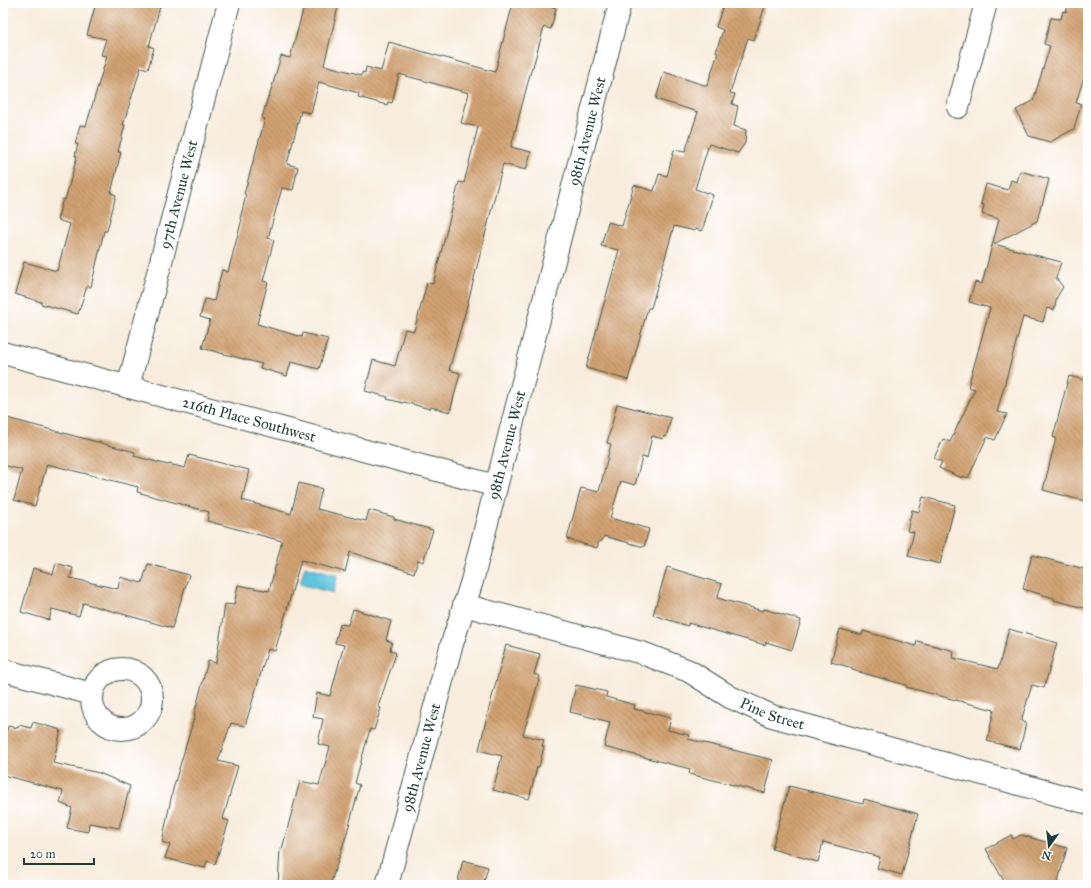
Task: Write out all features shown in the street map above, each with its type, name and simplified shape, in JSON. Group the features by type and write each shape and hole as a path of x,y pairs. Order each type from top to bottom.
{"street":[{"name":"97th Avenue West","path":"128,387 229,3"},
{"name":"98th Avenue West","path":"387,885 451,647 472,581 620,3"},
{"path":"958,107 986,3"},
{"name":"216th Place Southwest","path":"3,353 496,486"},
{"name":"Pine Street","path":"464,605 642,653 689,671 730,697 772,716 1088,803"},
{"path":"3,670 92,694"}],"water":[{"path":"305,566 338,575 333,593 300,584"}],"building":[{"path":"96,3 161,3 149,46 154,48 148,69 141,67 123,125 125,125 118,152 121,152 111,193 116,195 107,231 104,231 91,287 87,286 78,314 41,304 41,302 15,294 24,262 57,271 70,224 57,220 63,199 65,200 77,157 75,156 78,144 75,144 80,125 86,126 107,56 101,55 106,39 87,35"},
{"path":"305,3 339,3 324,65 362,75 362,72 365,73 366,67 381,71 389,42 495,72 513,3 538,3 556,8 551,29 544,27 511,147 531,152 526,170 503,164 449,370 460,373 450,412 431,407 430,409 403,403 387,399 388,397 365,391 373,360 395,366 405,329 414,331 427,283 433,284 459,182 464,183 478,127 461,123 469,93 399,74 392,103 388,102 387,105 358,97 359,93 319,82 311,113 301,111 287,164 298,167 293,190 282,188 268,238 274,240 263,281 268,282 257,324 302,337 303,333 328,339 319,369 291,362 287,376 260,368 262,364 202,348 210,320 200,317 205,299 214,301 222,270 228,272 242,219 240,219 246,195 244,194 265,119 262,118 268,97 281,56 290,58"},
{"path":"724,3 766,3 754,40 748,38 730,93 735,94 732,104 738,106 734,126 746,130 745,143 738,153 709,144 695,189 713,195 702,231 695,229 695,231 674,226 651,308 648,308 628,380 586,368 619,250 601,246 608,222 622,226 634,185 654,191 659,174 667,176 674,150 685,152 698,112 656,99 664,72 707,86 718,53 716,52 723,30 716,27"},
{"path":"1069,3 1088,3 1088,64 1076,103 1081,104 1074,129 1050,142 1029,136 1016,110 1033,101 1050,46 1044,44 1051,18 1061,19 1063,11 1066,12"},
{"path":"1020,171 1049,179 1037,221 994,244 1061,262 1056,278 1063,287 1057,297 1054,310 1047,308 1043,322 1023,317 997,412 1007,414 995,440 987,437 968,478 962,476 962,478 939,468 942,462 934,458 943,439 950,442 975,389 968,387 990,308 969,302 975,282 982,284 999,219 982,214 984,205 981,204 986,184 1008,190 1011,180 1017,182"},
{"path":"1069,376 1088,381 1088,502 1043,490 1056,438 1053,437"},
{"path":"617,404 671,418 666,437 664,436 663,439 652,436 647,458 642,457 635,485 621,481 610,518 649,529 644,547 604,536 602,541 599,541 597,548 567,539 581,488 599,492 611,444 607,443"},
{"path":"3,417 135,452 134,456 168,465 185,468 189,455 249,470 242,500 291,514 299,483 322,489 317,509 366,521 369,510 433,530 423,562 418,560 414,573 350,552 345,572 301,560 275,651 268,649 245,726 231,723 218,761 238,766 223,819 229,821 215,864 207,861 205,868 165,858 170,845 162,842 173,789 195,715 208,661 216,663 225,604 234,605 238,585 269,591 282,541 207,521 209,512 137,492 138,487 47,464 35,506 14,500 22,470 3,465"},
{"path":"923,497 955,505 940,564 908,556 914,532 907,531 912,510 919,512"},
{"path":"1032,555 1088,570 1088,609 1054,600 1054,598 1023,589"},
{"path":"56,563 73,568 70,578 118,589 120,577 142,583 148,564 189,575 172,628 83,603 79,616 52,609 49,620 21,612 33,568 53,574"},
{"path":"667,567 722,584 717,598 763,611 764,609 801,620 792,650 766,642 765,645 688,623 688,626 653,615"},
{"path":"353,609 391,621 386,640 392,642 390,650 396,653 378,707 381,708 374,730 370,729 355,783 360,785 347,833 330,885 278,885 280,848 282,849 300,781 319,785 330,747 318,744 323,719 313,717 317,693 330,696 344,645 335,643 340,624 348,625"},
{"path":"840,629 862,635 863,631 916,646 917,641 954,651 953,658 998,669 1009,629 1057,643 1044,688 1032,685 1021,721 1026,723 1020,749 987,741 994,710 906,687 906,685 852,670 853,668 831,662"},
{"path":"506,645 540,654 534,674 540,676 523,735 544,740 542,746 544,746 529,799 493,790 502,756 479,750"},
{"path":"576,685 607,692 606,697 635,705 634,709 671,718 668,730 689,735 688,739 773,760 765,793 689,774 690,769 604,747 610,722 570,712"},
{"path":"33,722 61,730 53,763 99,773 130,786 119,828 89,823 88,832 67,828 72,808 60,803 63,791 3,775 3,730 7,731 8,726 18,728 19,725 31,728"},
{"path":"789,786 863,804 864,799 918,814 902,875 877,868 880,857 823,842 818,862 772,849"},
{"path":"1011,835 1013,839 1021,835 1067,848 1057,885 1006,885 986,849"},
{"path":"463,860 488,867 483,885 457,885"}]}
